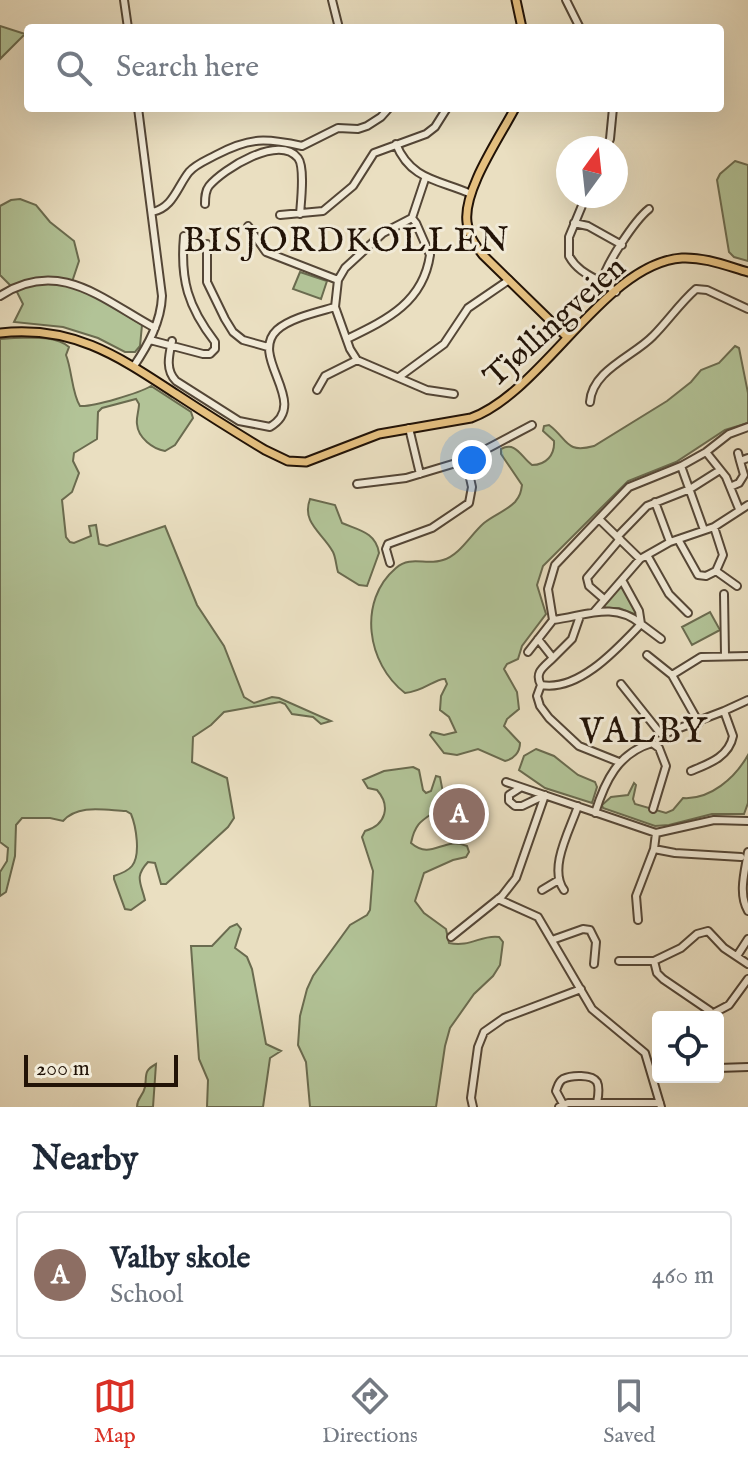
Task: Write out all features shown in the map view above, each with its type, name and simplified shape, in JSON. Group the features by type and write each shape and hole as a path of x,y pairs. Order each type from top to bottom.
{"main road":[{"path":"516,0 521,24"},
{"path":"513,112 471,194 466,216 471,237 483,255 567,337"},
{"name":"Tjøllingveien","path":"0,333 38,332 71,337 106,350 234,431 288,461 302,462 315,460 359,439 471,418 495,407 616,292 649,269 675,259 696,258 748,272"}],"street":[{"path":"124,0 127,24"},
{"path":"332,0 338,24"},
{"path":"566,0 578,24"},
{"path":"134,366 155,328 162,296 139,112"},
{"path":"152,212 166,208 192,169 229,148 258,139 302,146 338,128 367,126 385,112"},
{"path":"280,215 318,213 329,207 353,186 374,153 426,134 444,112"},
{"path":"610,136 613,112"},
{"path":"396,144 403,157 425,179 471,194"},
{"path":"205,204 206,191 212,183 248,157 283,150 296,155 301,164 300,214"},
{"path":"425,179 412,218 383,233 345,268 338,280 335,307 357,360 427,390 454,394"},
{"path":"581,208 567,243 569,256 585,275 616,292"},
{"path":"602,282 605,270 639,218 649,209"},
{"path":"347,339 403,308 414,295 430,258 412,218"},
{"path":"574,223 588,226 622,245"},
{"path":"248,226 266,252 338,280"},
{"path":"150,340 207,354 213,352 216,346 187,292 182,264 184,236"},
{"path":"207,244 207,282 225,319 243,340 268,347"},
{"path":"399,377 444,344 468,308 509,280"},
{"path":"0,296 29,281 72,284 98,294 155,328"},
{"path":"590,402 593,389 616,363 652,337 696,289 707,290 748,309"},
{"path":"171,344 170,372 176,381 239,421 265,428 278,421 284,400 268,347 272,336 280,328 335,307"},
{"path":"317,390 325,376 357,360"},
{"path":"357,484 420,474 466,460 532,425"},
{"path":"553,620 548,589 552,571 562,554 600,520 629,487 681,466 706,452 717,441 748,427"},
{"path":"409,428 420,474"},
{"path":"706,452 730,487 739,509"},
{"path":"730,487 739,483 744,475 744,459 738,453"},
{"path":"390,563 386,549 388,544 432,528 469,503 472,487 466,460"},
{"path":"681,466 704,530"},
{"path":"604,599 589,586 587,578 647,506 690,489 720,470"},
{"path":"655,502 670,542"},
{"path":"594,612 644,557 670,542 714,527 748,505"},
{"path":"600,520 644,557 669,594 688,613"},
{"path":"679,541 698,575 706,576 716,571 723,555 714,527"},
{"path":"716,571 737,586"},
{"path":"622,580 639,611 641,624"},
{"path":"724,594 725,655"},
{"path":"528,652 553,620 594,612 619,611 632,616 661,639"},
{"path":"580,616 572,639 539,671 541,685 537,696 549,718 579,746 619,762"},
{"path":"541,685 549,686 585,674 610,656 641,624"},
{"path":"538,639 553,658"},
{"path":"647,655 672,675 699,723"},
{"path":"672,675 701,657 748,656"},
{"path":"621,684 664,734 699,723 748,700"},
{"path":"691,771 710,763 725,752 732,742 733,736 724,711"},
{"path":"595,813 604,785 619,762 634,750 652,743 659,748 666,766 653,809"},
{"path":"506,782 656,833 714,820 748,821"},
{"path":"523,788 510,793 512,805 522,806 545,795"},
{"path":"451,937 498,899 516,878 545,795"},
{"path":"564,890 557,881 558,866 578,806"},
{"path":"638,920 636,898 654,849 656,833"},
{"path":"654,849 741,857"},
{"path":"748,852 743,884 744,904 748,911"},
{"path":"542,890 557,881"},
{"path":"627,898 636,898"},
{"path":"498,899 538,917 598,1016 645,1053 660,1105 597,1103 561,1106 556,1091 564,1078 587,1076 594,1079 598,1086 597,1103"},
{"path":"552,940 583,929 590,930 596,942 594,964"},
{"path":"619,961 654,961 681,948 702,931 708,931 724,948 748,964"},
{"path":"737,956 748,939"},
{"path":"654,961 657,973 663,979 705,1011"},
{"path":"720,1011 729,1005 748,979"},
{"path":"473,1107 471,1098 478,1047 484,1032 504,1018 581,989"},
{"path":"724,1068 748,1067"}],"green space":[{"path":"0,26 24,34 24,35 0,59"},
{"path":"735,161 748,165 748,261 729,252 717,180"},
{"path":"20,199 36,205 50,222 74,241 79,261 72,282 142,325 140,346 135,352 125,352 98,338 63,327 14,322 23,304 17,292 0,275 0,206"},
{"path":"300,272 327,281 321,299 293,289"},
{"path":"0,339 50,339 69,347 66,355 80,406 116,399 151,386 191,412 193,418 175,445 165,451 151,445 140,434 137,422 139,404 136,399 102,408 98,412 97,439 74,453 73,461 79,473 72,492 62,500 66,537 74,543 91,536 89,526 96,525 99,544 107,546 165,526 197,605 224,646 244,697 254,703 279,698 331,721 321,724 313,717 292,714 280,702 224,712 193,737 192,762 227,778 234,818 166,884 161,884 155,863 148,862 140,876 145,900 131,910 125,909 114,879 135,861 135,826 131,814 126,811 84,810 63,821 22,818 16,825 15,856 6,892 0,896 0,872 7,861 8,848 0,842"},
{"path":"735,346 739,348 748,393 748,423 725,430 676,462 628,481 543,566 537,585 546,614 522,646 518,659 504,669 517,692 519,709 504,726 520,743 516,755 505,761 478,749 457,755 444,753 430,735 432,732 444,735 456,732 449,717 440,710 441,696 447,684 445,679 405,693 392,681 375,649 372,614 384,582 396,568 407,562 437,562 449,557 484,523 515,502 522,485 501,454 501,449 511,447 532,465 545,461 554,446 554,441 543,431 544,426 549,425 572,447 594,446 667,401 701,370 719,363"},
{"path":"310,499 335,505 342,523 374,540 379,553 367,586 359,585 338,572 333,552 308,515"},
{"path":"621,585 637,615 619,608 601,608"},
{"path":"710,612 720,630 692,645 682,627"},
{"path":"536,749 554,756 578,775 595,782 597,787 592,803 545,788 519,770 524,756"},
{"path":"748,755 748,803 744,814 712,814 655,826 603,808 602,805 611,797 628,795 634,783 635,804 666,813 683,798 703,795 721,786"},
{"path":"413,767 419,770 426,793 431,791 436,776 440,777 444,798 443,806 419,824 411,843 425,850 459,844 467,846 469,852 466,857 424,873 415,901 424,913 446,929 449,943 463,944 499,937 503,942 500,965 450,1028 436,1107 310,1107 306,1062 298,1045 300,1016 307,989 350,925 370,910 373,871 362,837 365,831 382,820 385,808 377,790 368,788 363,780 384,771"},
{"path":"237,924 241,929 235,948 247,957 252,969 266,1044 281,1051 270,1058 263,1107 207,1107 208,1080 199,1059 191,946 212,946"},
{"path":"156,1064 153,1107 137,1107 147,1071"}],"place":[{"name":"Valby skole","path":"459,814"}],"district":[{"name":"BISJORDKOLLEN","path":"347,239"},
{"name":"VALBY","path":"644,729"}]}
